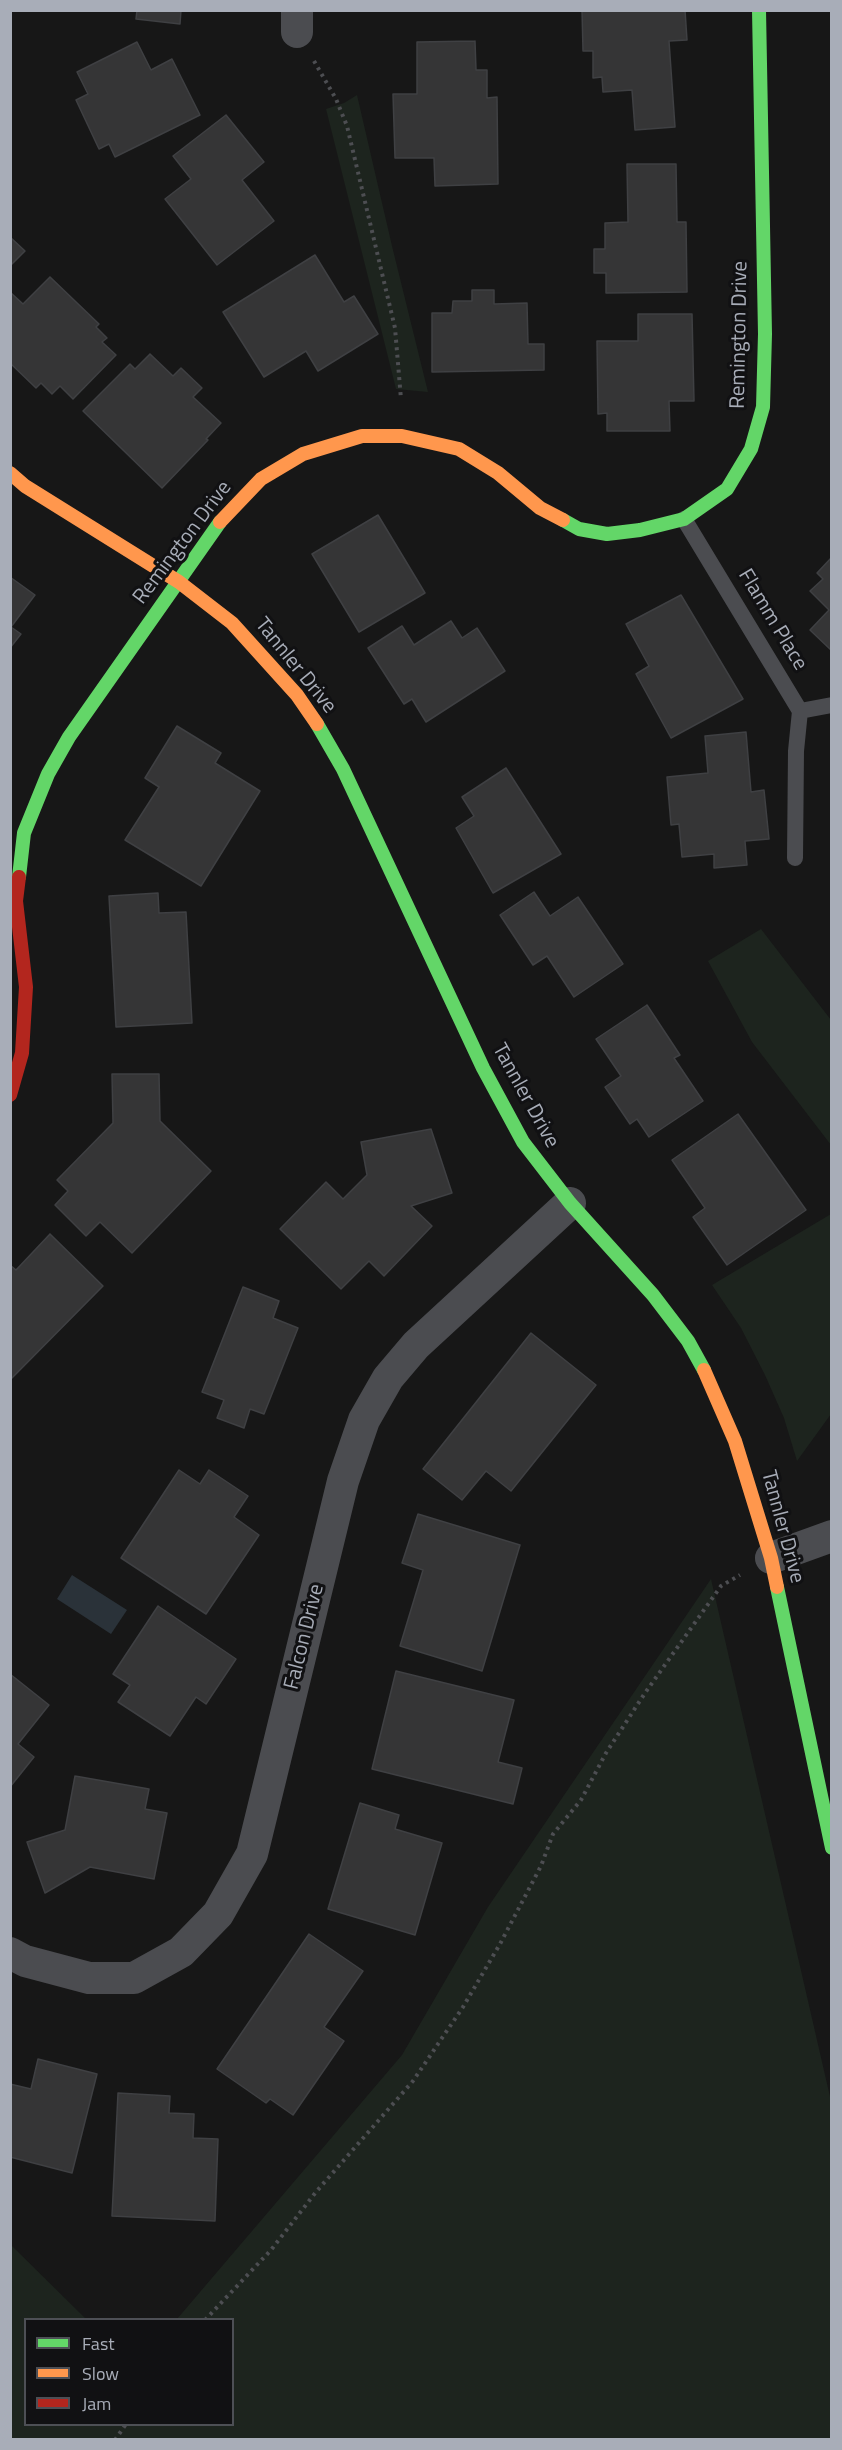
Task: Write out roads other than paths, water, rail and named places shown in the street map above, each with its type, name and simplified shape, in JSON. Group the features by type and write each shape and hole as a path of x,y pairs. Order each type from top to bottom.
{"street":[{"name":"Remington Drive","path":"10,1095 22,1053 25,1006 26,987 16,901 24,833 48,774 69,737 179,582 201,547 261,479 303,454 362,436 402,436 459,449 498,473 540,508 579,529 607,534 640,530 684,519 727,489 751,449 764,407 765,334 759,10"},
{"name":"Tannler Drive","path":"10,473 34,492 179,582 232,623 297,694 343,769 450,999 505,1110 539,1166 653,1295 702,1365 735,1442 771,1558 831,1848"},
{"name":"Falcon Drive","path":"10,1953 25,1961 89,1977 134,1978 181,1952 218,1914 252,1854 343,1481 364,1420 388,1378 416,1345 570,1203"},
{"path":"771,1558 831,1536"}],"lane":[{"name":"Flamm Place","path":"684,519 800,711"},
{"path":"795,858 796,751 800,711 831,705"}]}
